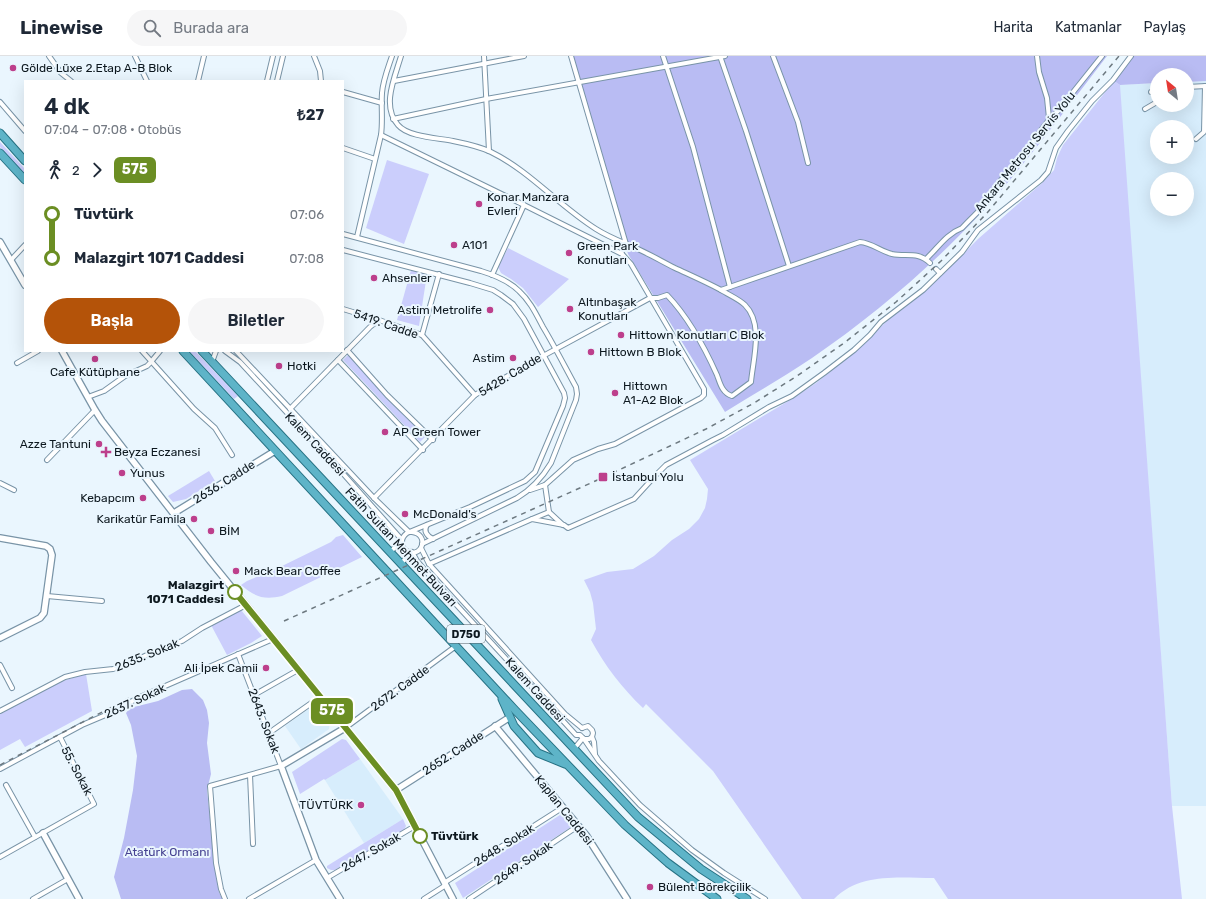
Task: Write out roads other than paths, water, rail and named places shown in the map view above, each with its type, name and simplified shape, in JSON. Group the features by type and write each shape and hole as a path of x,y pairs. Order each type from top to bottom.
{"highway":[{"path":"0,133 24,157"},
{"path":"0,153 24,179"},
{"name":"D750","path":"184,352 498,691 625,825 668,863 708,894 717,899"},
{"name":"Fatih Sultan Mehmet Bulvarı","path":"203,352 638,817 701,869 747,899"},
{"path":"498,691 514,726 538,753 567,764"}],"street":[{"path":"49,56 69,80"},
{"path":"135,56 147,80"},
{"path":"198,80 204,56"},
{"path":"267,80 273,56"},
{"path":"277,80 283,56"},
{"path":"314,56 320,71 321,80"},
{"path":"357,237 381,135 383,85 392,56"},
{"path":"401,56 390,101 392,117 399,126 411,133 453,141 489,151 515,166 577,216 608,236 721,290 744,304 750,312 756,327 756,340 750,382 732,396 728,395 723,390 701,342 680,309 667,295 658,298 650,298"},
{"path":"484,56 489,151"},
{"path":"394,81 524,56"},
{"path":"571,56 626,244 621,253"},
{"path":"663,56 692,147 730,287"},
{"path":"394,119 486,99 722,56 789,266"},
{"path":"773,56 798,122 808,164"},
{"path":"1037,56 1039,72 1047,98 1049,118"},
{"name":"Ankara Metrosu Servis Yolu","path":"926,260 942,240 955,230 962,228 993,194 1000,182 1021,159 1049,118 1058,110 1102,56"},
{"name":"Ankara Metrosu Servis Yolu","path":"564,525 568,528 634,499 666,465 723,436 769,407 792,396 854,350 882,322 914,298 962,252 978,230 1041,180 1048,172 1056,148 1068,131 1092,100 1113,80 1131,56"},
{"path":"1194,87 1206,86 1204,132 1196,138"},
{"path":"344,92 382,103"},
{"path":"0,102 24,130"},
{"path":"1145,109 1150,106"},
{"path":"381,135 621,253 631,264 704,389 703,396 615,444 598,449 573,460 545,484 530,490 517,498 433,539 421,546 416,552 412,552 401,564"},
{"path":"344,148 375,158"},
{"path":"492,275 524,205"},
{"path":"344,234 492,275 502,279 518,290 532,307 576,387 577,397 550,463 542,477 530,490"},
{"path":"0,242 24,283"},
{"path":"721,290 860,242 868,242 892,254 912,255 930,263"},
{"path":"11,260 24,246"},
{"path":"344,250 439,274 493,290 513,304 524,319 564,393 565,398 535,472 522,484 405,534 402,541 390,552"},
{"path":"936,269 940,273"},
{"path":"422,335 439,274"},
{"name":"5428. Cadde","path":"374,498 433,440 475,395 485,388 650,298"},
{"name":"5419. Cadde","path":"344,309 422,335 475,395"},
{"path":"290,409 370,327 379,320"},
{"path":"17,363 36,352"},
{"path":"63,352 102,421 273,639 396,790 453,899"},
{"path":"143,352 194,409 214,428 232,455"},
{"path":"88,397 104,391 121,378 142,368 152,361 159,352"},
{"path":"212,362 216,352"},
{"name":"Kalem Caddesi","path":"226,352 240,362 339,469 402,541"},
{"name":"Kalem Caddesi","path":"237,352 374,498 410,532"},
{"path":"345,352 433,440"},
{"path":"338,360 423,450"},
{"path":"47,460 95,410"},
{"name":"2636. Cadde","path":"174,513 275,451"},
{"path":"0,483 14,490"},
{"path":"545,484 549,512 564,525"},
{"path":"429,564 549,512"},
{"path":"532,519 564,525"},
{"path":"427,524 425,527 426,535 433,539"},
{"path":"410,532 415,532 420,535 422,541 421,546"},
{"path":"0,538 46,546 52,555 44,613 41,617 0,638"},
{"path":"402,541 403,547 412,552"},
{"name":"Kalem Caddesi","path":"421,546 429,564 565,714 582,728"},
{"name":"Kalem Caddesi","path":"412,552 417,561 430,576 576,735 582,737 595,755 640,805 692,850 724,873 765,899"},
{"path":"47,596 102,600"},
{"name":"2635. Sokak","path":"0,711 66,677 84,672 126,666 149,654 178,643 202,628 246,605"},
{"name":"2637. Sokak","path":"0,769 82,725 273,639"},
{"name":"2672. Cadde","path":"281,766 346,728 457,646"},
{"name":"2643. Sokak","path":"238,654 281,766"},
{"path":"0,664 12,688"},
{"path":"254,695 298,670"},
{"path":"269,734 320,697"},
{"name":"2652. Cadde","path":"396,790 510,716"},
{"name":"Kaplan Caddesi","path":"495,726 592,844 627,899"},
{"path":"582,737 580,731 582,728 586,726 591,728 593,732 592,736 595,746 595,755"},
{"path":"582,737 589,739 592,736"},
{"name":"55. Sokak","path":"42,833 94,804 60,737"},
{"path":"574,749 582,737"},
{"path":"225,899 221,889 216,863 210,786 281,766 316,860 340,899"},
{"path":"250,775 253,844"},
{"path":"6,785 35,837"},
{"name":"2648. Sokak","path":"424,899 562,808"},
{"name":"2647. Sokak","path":"327,878 415,826"},
{"name":"2649. Sokak","path":"468,899 578,826"},
{"path":"0,857 42,833 79,899"},
{"path":"687,858 692,850"},
{"path":"250,899 316,860"},
{"path":"33,899 68,879"}],"railway":[{"path":"284,621 602,478 706,429 754,403 797,376 844,343 896,302 941,261 987,213 1119,56"},
{"path":"0,765 133,696"}],"place":[{"name":"Gölde Lüxe 2.Etap A-B Blok","path":"13,68"},
{"name":"Konar Manzara Evleri","path":"479,204"},
{"name":"A101","path":"454,245"},
{"name":"Green Park Konutları","path":"569,253"},
{"name":"Ahsenler","path":"374,278"},
{"name":"Altınbaşak Konutları","path":"570,309"},
{"name":"Astim Metrolife","path":"490,310"},
{"name":"Hittown Konutları C Blok","path":"621,335"},
{"name":"Hittown B Blok","path":"591,352"},
{"name":"Astim","path":"513,358"},
{"name":"Cafe Kütüphane","path":"95,359"},
{"name":"Hotki","path":"279,366"},
{"name":"Hittown A1-A2 Blok","path":"615,393"},
{"name":"AP Green Tower","path":"385,432"},
{"name":"Azze Tantuni","path":"99,444"},
{"name":"Beyza Eczanesi","path":"106,452"},
{"name":"Yunus","path":"122,473"},
{"name":"İstanbul Yolu","path":"603,477"},
{"name":"Kebapcım","path":"143,498"},
{"name":"McDonald's","path":"405,514"},
{"name":"Karikatür Famila","path":"194,519"},
{"name":"BİM","path":"211,531"},
{"name":"Mack Bear Coffee","path":"236,571"},
{"name":"Malazgirt 1071 Caddesi","path":"235,592"},
{"name":"Ali İpek Camii","path":"266,668"},
{"name":"TÜVTÜRK","path":"361,805"},
{"name":"Tüvtürk","path":"420,836"},
{"name":"Bülent Börekçilik","path":"650,887"}],"park label":[{"name":"Atatürk Ormanı","path":"167,852"}]}
